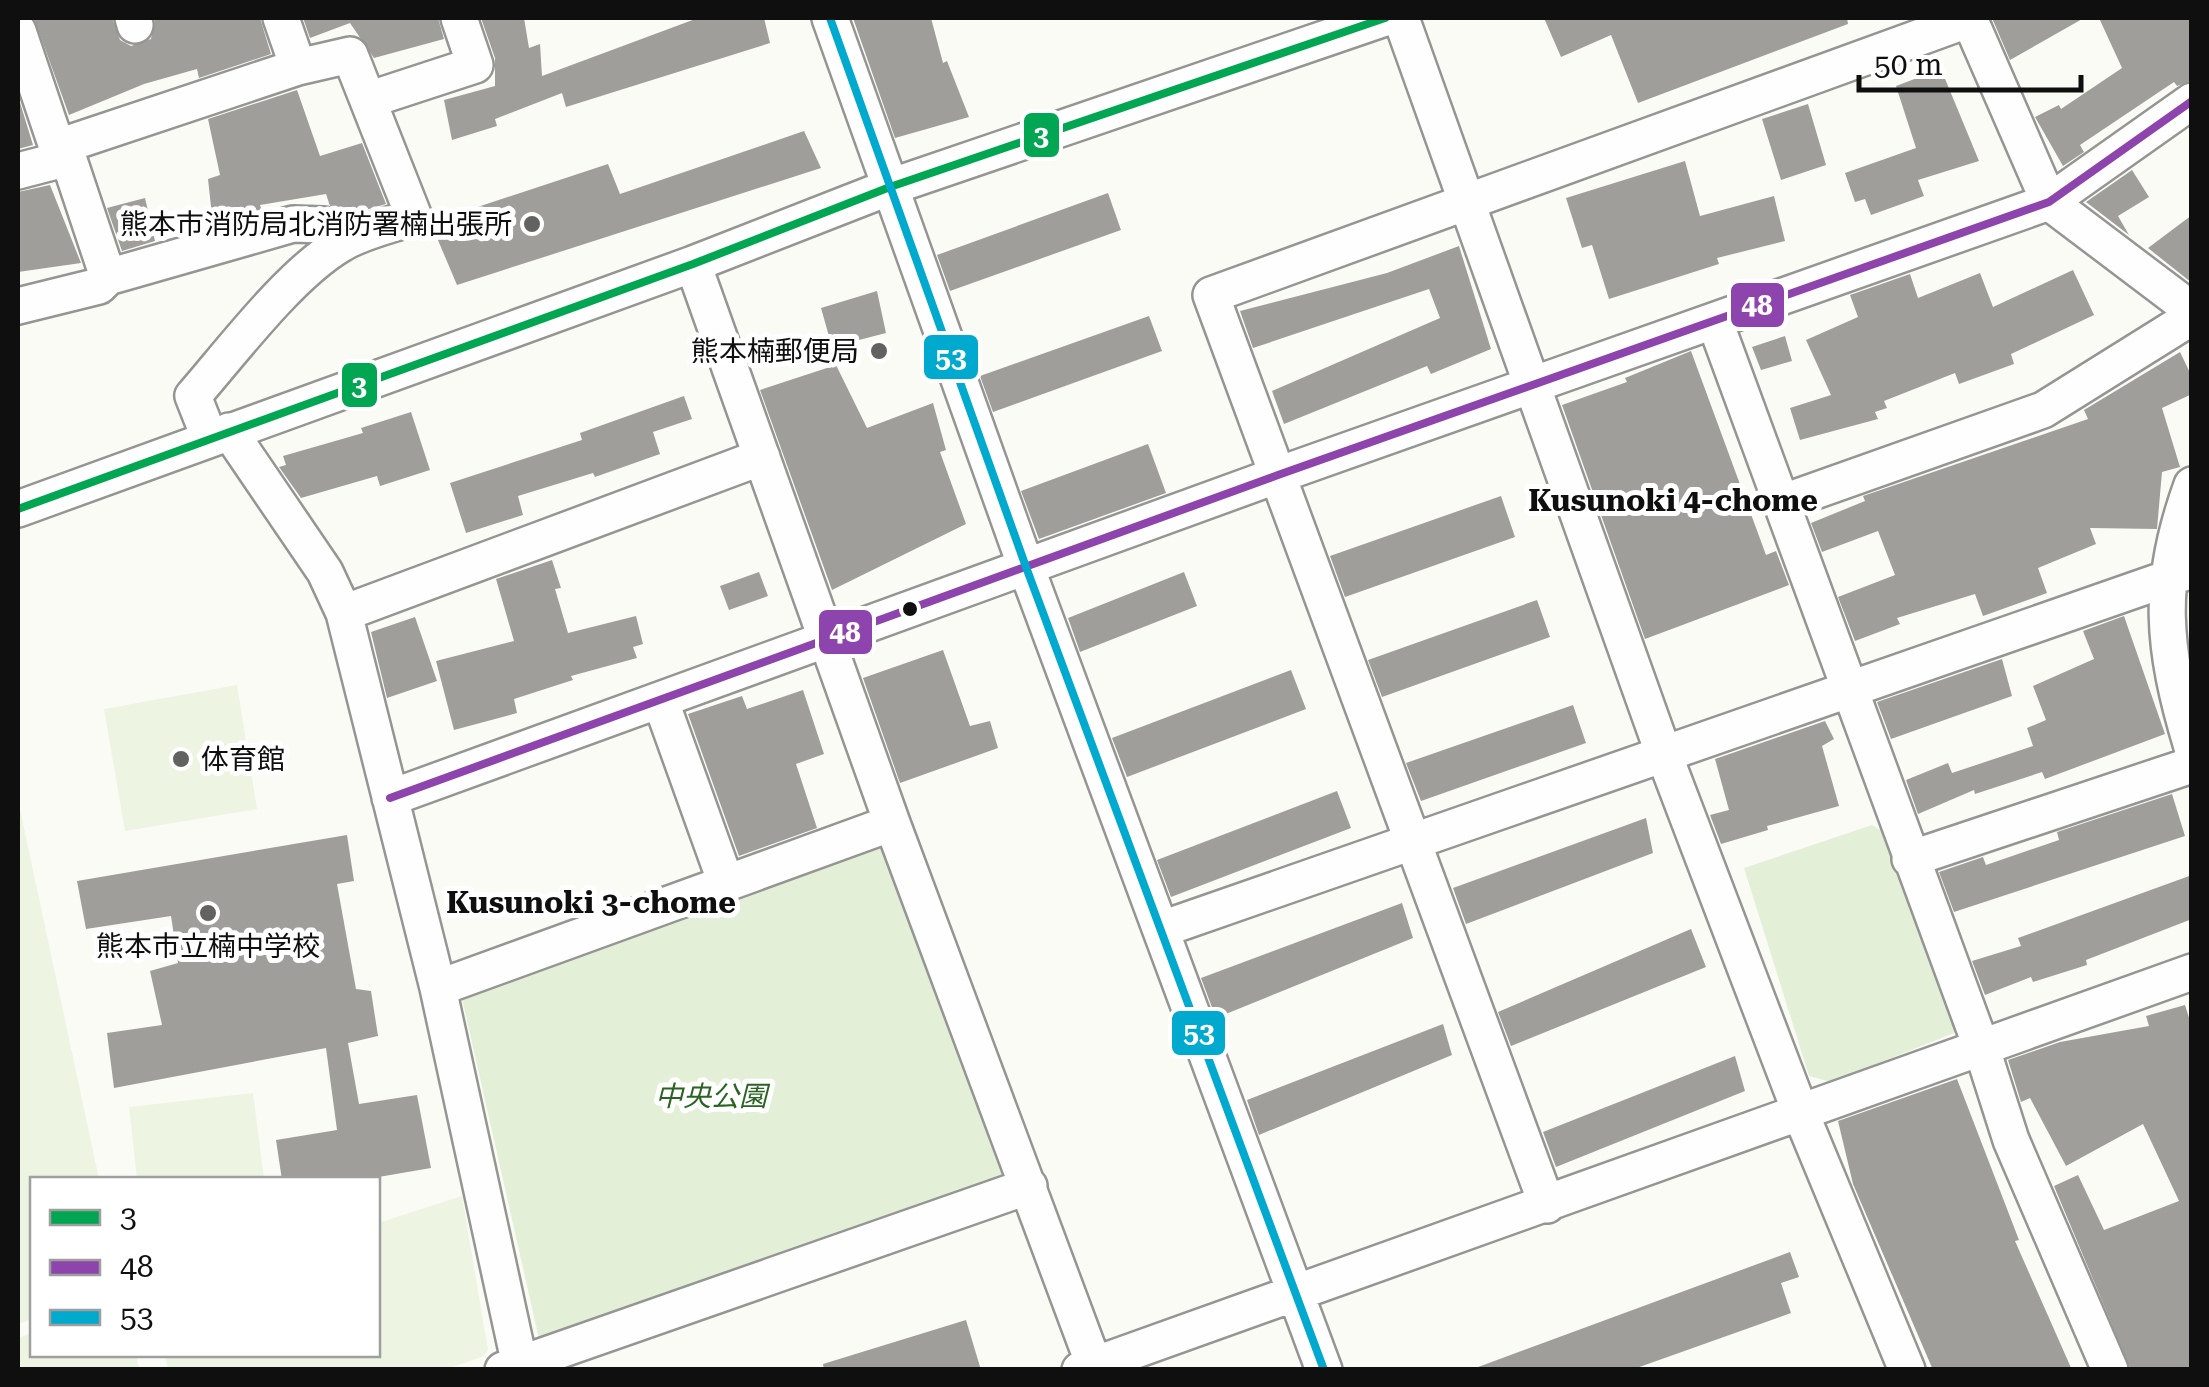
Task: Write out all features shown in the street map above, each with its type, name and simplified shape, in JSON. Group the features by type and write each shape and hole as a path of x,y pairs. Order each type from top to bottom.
{"street":[{"path":"281,18 298,66"},
{"path":"368,100 475,66 459,18"},
{"path":"830,18 1026,567 1324,1370"},
{"path":"18,509 694,264 890,188 1386,18"},
{"path":"1400,18 1663,752 1800,1114 1907,1370"},
{"path":"1548,1205 1210,295 1970,18 2049,202 2192,310"},
{"path":"18,31 108,277"},
{"path":"64,159 64,145 298,66 350,54 414,217 343,242 269,311 193,396 325,572 344,613 438,988 515,1368 1029,1186"},
{"path":"390,798 1278,474 2049,202 2192,101"},
{"path":"18,171 64,159"},
{"path":"18,306 98,286 108,277 293,224 324,225 343,242"},
{"path":"694,264 892,823 1029,1186 1087,1367 2192,972"},
{"path":"1781,503 2043,410 2192,318"},
{"path":"1715,322 1982,1049 2011,1140 2110,1370"},
{"path":"344,613 762,457"},
{"path":"2192,485 2177,526 2178,576 2169,661 2192,748"},
{"path":"1162,928 1848,687 2178,576"},
{"path":"661,702 726,883"},
{"path":"1910,859 2192,765"},
{"path":"438,988 892,823"}],"green space":[{"name":"体育館","path":"237,685 257,809 125,831 104,709"},
{"path":"18,800 99,1177 30,1177 30,1320 18,1324"},
{"path":"1872,825 1897,841 1958,1018 1954,1033 1831,1082 1809,1076 1744,868"},
{"name":"中央公園","path":"880,844 893,850 1008,1172 1003,1184 555,1344 539,1339 461,994"},
{"path":"253,1093 264,1177 137,1177 129,1107"},
{"path":"462,1196 488,1350 484,1356 444,1370 168,1369 165,1357 380,1357 380,1222"},
{"path":"30,1334 30,1357 136,1357 139,1369 18,1369 18,1338"}],"building":[{"path":"34,18 112,18 120,40 131,46 151,39 155,18 260,18 271,54 199,78 197,69 144,84 69,115"},
{"path":"303,18 438,18 444,39 374,58 350,23 310,38"},
{"path":"481,18 524,18 529,48 540,44 542,76 698,18 764,18 770,43 566,107 562,93 495,119 497,126 452,140 444,100 495,86 495,58"},
{"path":"853,18 931,18 943,63 947,61 969,117 895,138"},
{"path":"1544,18 1847,18 1848,24 1638,103 1611,35 1561,57"},
{"path":"1992,18 2084,18 2010,60"},
{"path":"2099,18 2192,18 2192,80 2177,86 2174,82 2080,145 2084,152 2063,166 2035,117 2059,105 2061,109 2122,68"},
{"path":"1941,69 1979,161 1918,180 1924,196 1871,215 1865,199 1855,202 1845,173 1916,148 1896,86"},
{"path":"297,90 320,156 362,143 386,204 345,216 330,206 326,194 260,205 262,211 213,225 208,179 220,175 208,119"},
{"path":"18,96 33,145 18,149"},
{"path":"1808,104 1826,165 1781,180 1762,119"},
{"name":"熊本市消防局北消防署楠出張所","path":"804,131 821,168 457,285 432,226 435,221 608,164 620,194"},
{"path":"1685,161 1700,216 1774,196 1785,241 1717,258 1719,264 1609,299 1592,245 1582,248 1566,198"},
{"path":"2132,170 2149,197 2118,216 2129,235 2086,202"},
{"path":"50,185 81,263 18,272 18,192"},
{"path":"1108,193 1121,230 950,291 937,255"},
{"path":"145,198 155,241 122,251 107,208"},
{"path":"2192,215 2192,283 2148,248"},
{"path":"1459,246 1491,349 1431,374 1427,366 1284,424 1272,391 1440,318 1429,289 1253,348 1240,311 1387,273"},
{"path":"2073,270 2094,315 2011,354 2014,364 1959,384 1955,373 1884,401 1887,408 1875,412 1878,419 1800,440 1790,408 1831,395 1806,340 1858,317 1850,295 1910,274 1918,298 1980,273 1993,307"},
{"path":"877,291 886,333 832,347 821,308"},
{"path":"1149,316 1162,351 993,412 980,376"},
{"path":"1785,336 1792,361 1761,370 1752,347"},
{"path":"1691,351 1766,555 1776,551 1789,585 1645,639 1562,405 1627,382 1625,378"},
{"path":"2180,352 2192,377 2192,394 2162,408 2180,467 2162,472 2157,529 2090,528 2096,544 2038,568 2047,593 1983,616 1975,594 1897,618 1900,624 1855,641 1838,597 1895,575 1878,531 1822,552 1811,523 1865,501 1863,496 2088,419 2084,410"},
{"path":"836,365 867,428 933,403 946,450 940,452 966,524 832,590 760,390"},
{"path":"684,396 692,419 653,432 660,454 595,477 593,473 518,496 523,515 466,533 450,483 582,440 580,433"},
{"path":"411,412 430,470 380,486 377,476 301,498 279,467 286,465 283,456 363,433 361,428"},
{"path":"1148,444 1166,493 1039,539 1021,491"},
{"path":"1501,496 1515,537 1345,597 1330,556"},
{"path":"552,560 561,588 555,589 568,633 636,616 643,644 633,647 637,658 571,676 573,680 514,699 517,713 454,730 436,661 514,641 496,579"},
{"path":"759,572 768,596 729,610 720,586"},
{"path":"1184,572 1197,606 1080,652 1068,618"},
{"path":"1537,600 1550,637 1382,697 1368,660"},
{"path":"2124,616 2165,734 2045,779 2042,772 1975,794 1974,790 1918,814 1906,780 1948,763 1952,773 2033,746 2027,728 2046,720 2033,686 2094,659 2083,631"},
{"path":"415,617 437,681 387,698 371,632"},
{"path":"943,650 970,726 990,721 998,748 900,783 863,678"},
{"path":"2002,659 2012,696 1891,739 1877,702"},
{"path":"1291,670 1306,709 1127,777 1112,738"},
{"path":"803,690 824,754 796,764 817,828 739,856 688,714 742,696 747,709"},
{"path":"1573,705 1586,743 1421,801 1406,763"},
{"path":"1825,721 1834,739 1822,746 1839,806 1767,826 1768,830 1721,844 1710,815 1729,810 1715,759"},
{"path":"1337,791 1351,828 1171,897 1157,860"},
{"path":"2172,794 2185,836 1954,912 1939,872 1983,857 1986,865 2059,840 2057,832"},
{"path":"1646,818 1653,853 1466,924 1453,888"},
{"path":"347,835 354,881 337,884 356,989 371,991 378,1036 348,1043 359,1104 417,1095 431,1168 378,1177 282,1177 276,1140 337,1130 326,1048 114,1088 107,1033 162,1025 150,971 178,963 171,916 86,929 77,881"},
{"path":"2192,875 2192,919 2086,960 2087,965 2033,982 2031,977 1985,995 1972,961 2021,946 2018,938"},
{"path":"1402,903 1413,938 1216,1018 1201,978"},
{"path":"1691,929 1706,967 1511,1046 1498,1012"},
{"path":"2185,1005 2192,1027 2192,1370 2131,1370 2054,1186 2078,1175 2104,1230 2179,1201 2143,1124 2066,1166 2030,1098 2021,1102 2008,1060 2060,1042 2149,1026 2146,1016"},
{"path":"1443,1024 1452,1055 1259,1135 1247,1100"},
{"path":"1735,1056 1745,1091 1556,1167 1543,1132"},
{"path":"1957,1079 2019,1240 2015,1241 2072,1370 1933,1370 1853,1184 1838,1121"},
{"path":"1790,1252 1799,1277 1781,1283 1791,1313 1631,1370 1470,1370"},
{"path":"966,1320 981,1370 824,1370 823,1364"}],"transit line":[{"name":"53","path":"830,18 1026,567 1324,1370"},
{"name":"3","path":"18,509 693,264 890,187 1385,18"},
{"name":"48","path":"390,798 1278,475 2049,202 2192,101"}],"place":[{"name":"熊本市消防局北消防署楠出張所","path":"532,224"},
{"name":"熊本楠郵便局","path":"879,351"},
{"name":"体育館","path":"181,759"},
{"name":"熊本市立楠中学校","path":"208,913"}],"district":[{"name":"Kusunoki 4-chome","path":"1673,501"},
{"name":"Kusunoki 3-chome","path":"591,903"}]}
